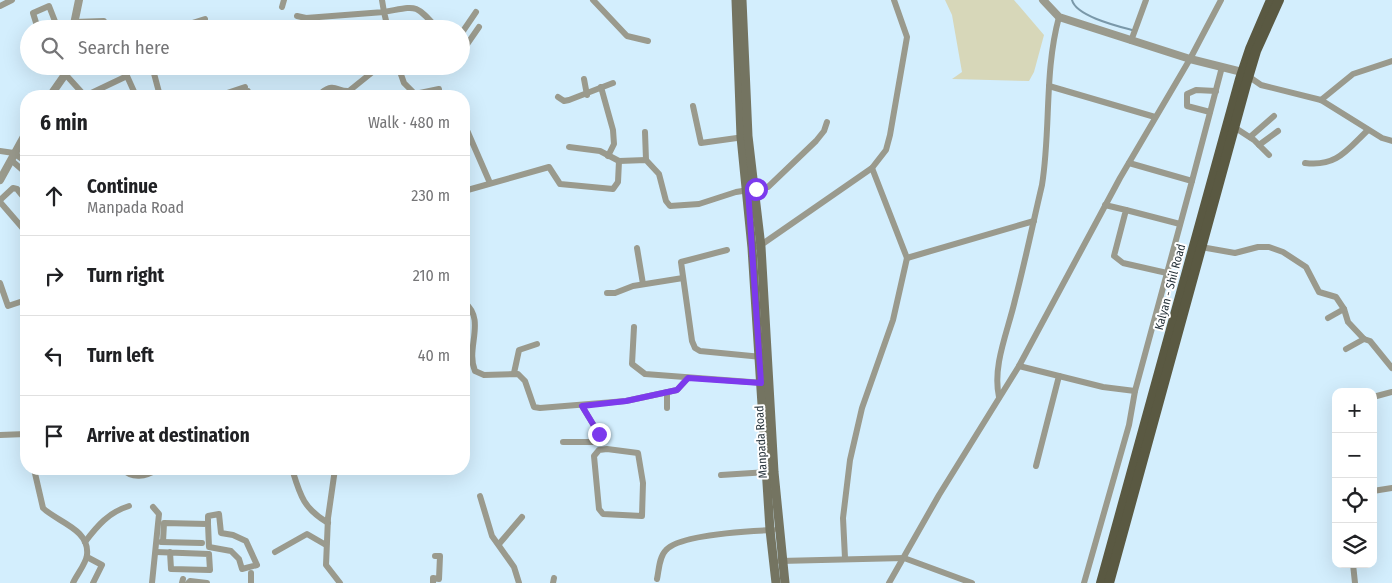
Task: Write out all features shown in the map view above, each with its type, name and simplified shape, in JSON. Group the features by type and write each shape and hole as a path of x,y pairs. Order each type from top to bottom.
{"main road":[{"name":"Manpada Road","path":"736,0 741,28"},
{"name":"Manpada Road","path":"742,0 741,28 745,137 757,247 770,472 770,530 776,583"},
{"name":"Kalyan - Shil Road","path":"1101,583 1245,74 1271,0"},
{"name":"Kalyan - Shil Road","path":"1109,583 1234,127 1245,74 1279,0"},
{"name":"Manpada Road","path":"770,472 780,529 785,583"}],"street":[{"path":"0,6 12,0"},
{"path":"75,20 79,0"},
{"path":"382,0 386,20"},
{"path":"593,0 627,36 648,41"},
{"path":"757,247 872,168 886,150 907,37 894,0"},
{"path":"1043,0 1059,17 1130,41 1245,74 1262,84 1321,100 1368,130 1392,141"},
{"path":"1049,8 1054,0"},
{"path":"1130,41 1146,0"},
{"path":"889,583 999,396 1019,366 1105,205 1190,59 1221,0"},
{"path":"35,20 33,13 49,6 54,20"},
{"path":"297,16 306,18 384,12 412,6 419,9 429,20"},
{"path":"470,21 476,12"},
{"path":"999,396 995,381 996,371 1034,221 1046,159 1052,42 1059,17"},
{"path":"470,40 479,27"},
{"path":"1321,100 1353,74 1392,61"},
{"path":"1084,583 1129,425 1135,391 1222,67"},
{"path":"55,90 66,75 80,90"},
{"path":"154,75 158,90"},
{"path":"351,90 369,75"},
{"path":"401,75 404,83 411,90"},
{"path":"98,90 127,76 133,90"},
{"path":"584,79 587,95"},
{"path":"558,97 564,101 569,100 587,95 613,83"},
{"path":"1049,86 1155,117"},
{"path":"325,90 336,87 344,90"},
{"path":"601,87 613,130 614,144 608,156"},
{"path":"434,90 439,89"},
{"path":"1210,112 1186,106 1187,94 1196,90 1216,91"},
{"path":"693,106 701,143 745,137"},
{"path":"1250,137 1274,116"},
{"path":"646,132 646,160 659,174 666,201 670,206 699,204 771,185 816,141 824,131 827,122"},
{"path":"1234,127 1250,137 1269,155"},
{"path":"1259,145 1278,130"},
{"path":"1305,162 1320,164 1336,160 1368,130"},
{"path":"470,137 490,182"},
{"path":"0,180 20,144"},
{"path":"569,146 600,151 619,162 646,160"},
{"path":"0,151 20,159"},
{"path":"13,156 20,165"},
{"path":"470,189 549,167 560,184 613,189 618,182 619,162"},
{"path":"1129,163 1192,181"},
{"path":"845,558 843,518 850,460 862,408 893,320 907,258 872,168"},
{"path":"20,193 13,188 0,201 20,225"},
{"path":"1105,205 1180,224"},
{"path":"1126,210 1114,256 1123,263 1167,273"},
{"path":"907,258 1034,221"},
{"path":"1201,247 1235,253 1258,247 1269,247 1283,252 1306,267 1319,292 1336,297 1344,309 1348,322 1364,339 1370,341 1392,368"},
{"path":"637,248 643,284"},
{"path":"727,250 683,260 683,278 692,341 696,348 764,358"},
{"path":"608,294 643,284 683,278"},
{"path":"0,283 8,306 20,302"},
{"path":"470,308 475,316 472,361 475,371 484,375 514,373 521,376 534,407 582,406 626,401 677,390 688,378"},
{"path":"1328,318 1344,309"},
{"path":"634,328 632,364 645,374 765,383"},
{"path":"1346,350 1364,339"},
{"path":"514,373 519,350 537,344"},
{"path":"1019,366 1103,387 1135,391"},
{"path":"1036,466 1059,376"},
{"path":"666,408 667,392"},
{"path":"1377,396 1392,392"},
{"path":"563,442 594,442 599,436 582,406"},
{"path":"0,435 20,434"},
{"path":"606,449 638,453 642,483 642,516 603,514 599,509 594,456 599,450 606,449"},
{"path":"721,475 770,472"},
{"path":"36,475 44,508 79,532 85,542 87,557 73,583"},
{"path":"294,475 306,505 314,515 328,523"},
{"path":"334,475 328,523 326,565 340,583"},
{"path":"1377,490 1392,488"},
{"path":"480,496 492,536 514,567 519,583"},
{"path":"85,542 96,528 112,514 129,506"},
{"path":"153,507 158,514 160,542"},
{"path":"220,515 221,533 233,535 246,542 256,565 242,568 239,559 231,552 209,547 208,524 208,516 220,515"},
{"path":"499,544 522,517"},
{"path":"152,583 156,552 163,525 165,523 208,524"},
{"path":"657,579 665,550 671,546 705,536 780,529"},
{"path":"274,552 307,534 326,545"},
{"path":"160,542 202,543"},
{"path":"156,552 170,552 210,555 209,571 171,568 170,552"},
{"path":"433,583 434,578 439,579 440,571 440,556 435,556"},
{"path":"87,557 102,565 93,583"},
{"path":"773,562 845,558 904,558 972,583"},
{"path":"1353,568 1355,583"},
{"path":"250,573 252,583"},
{"path":"184,582 207,583"}],"green space":[{"path":"945,0 1014,0 1044,35 1034,72 1029,81 952,79 962,72 952,15"}],"waterway":[{"path":"1072,0 1081,11 1107,23 1132,30"}],"route":[{"path":"599,434 582,406 626,401 677,390 688,378 761,383 748,190 756,189"}]}
